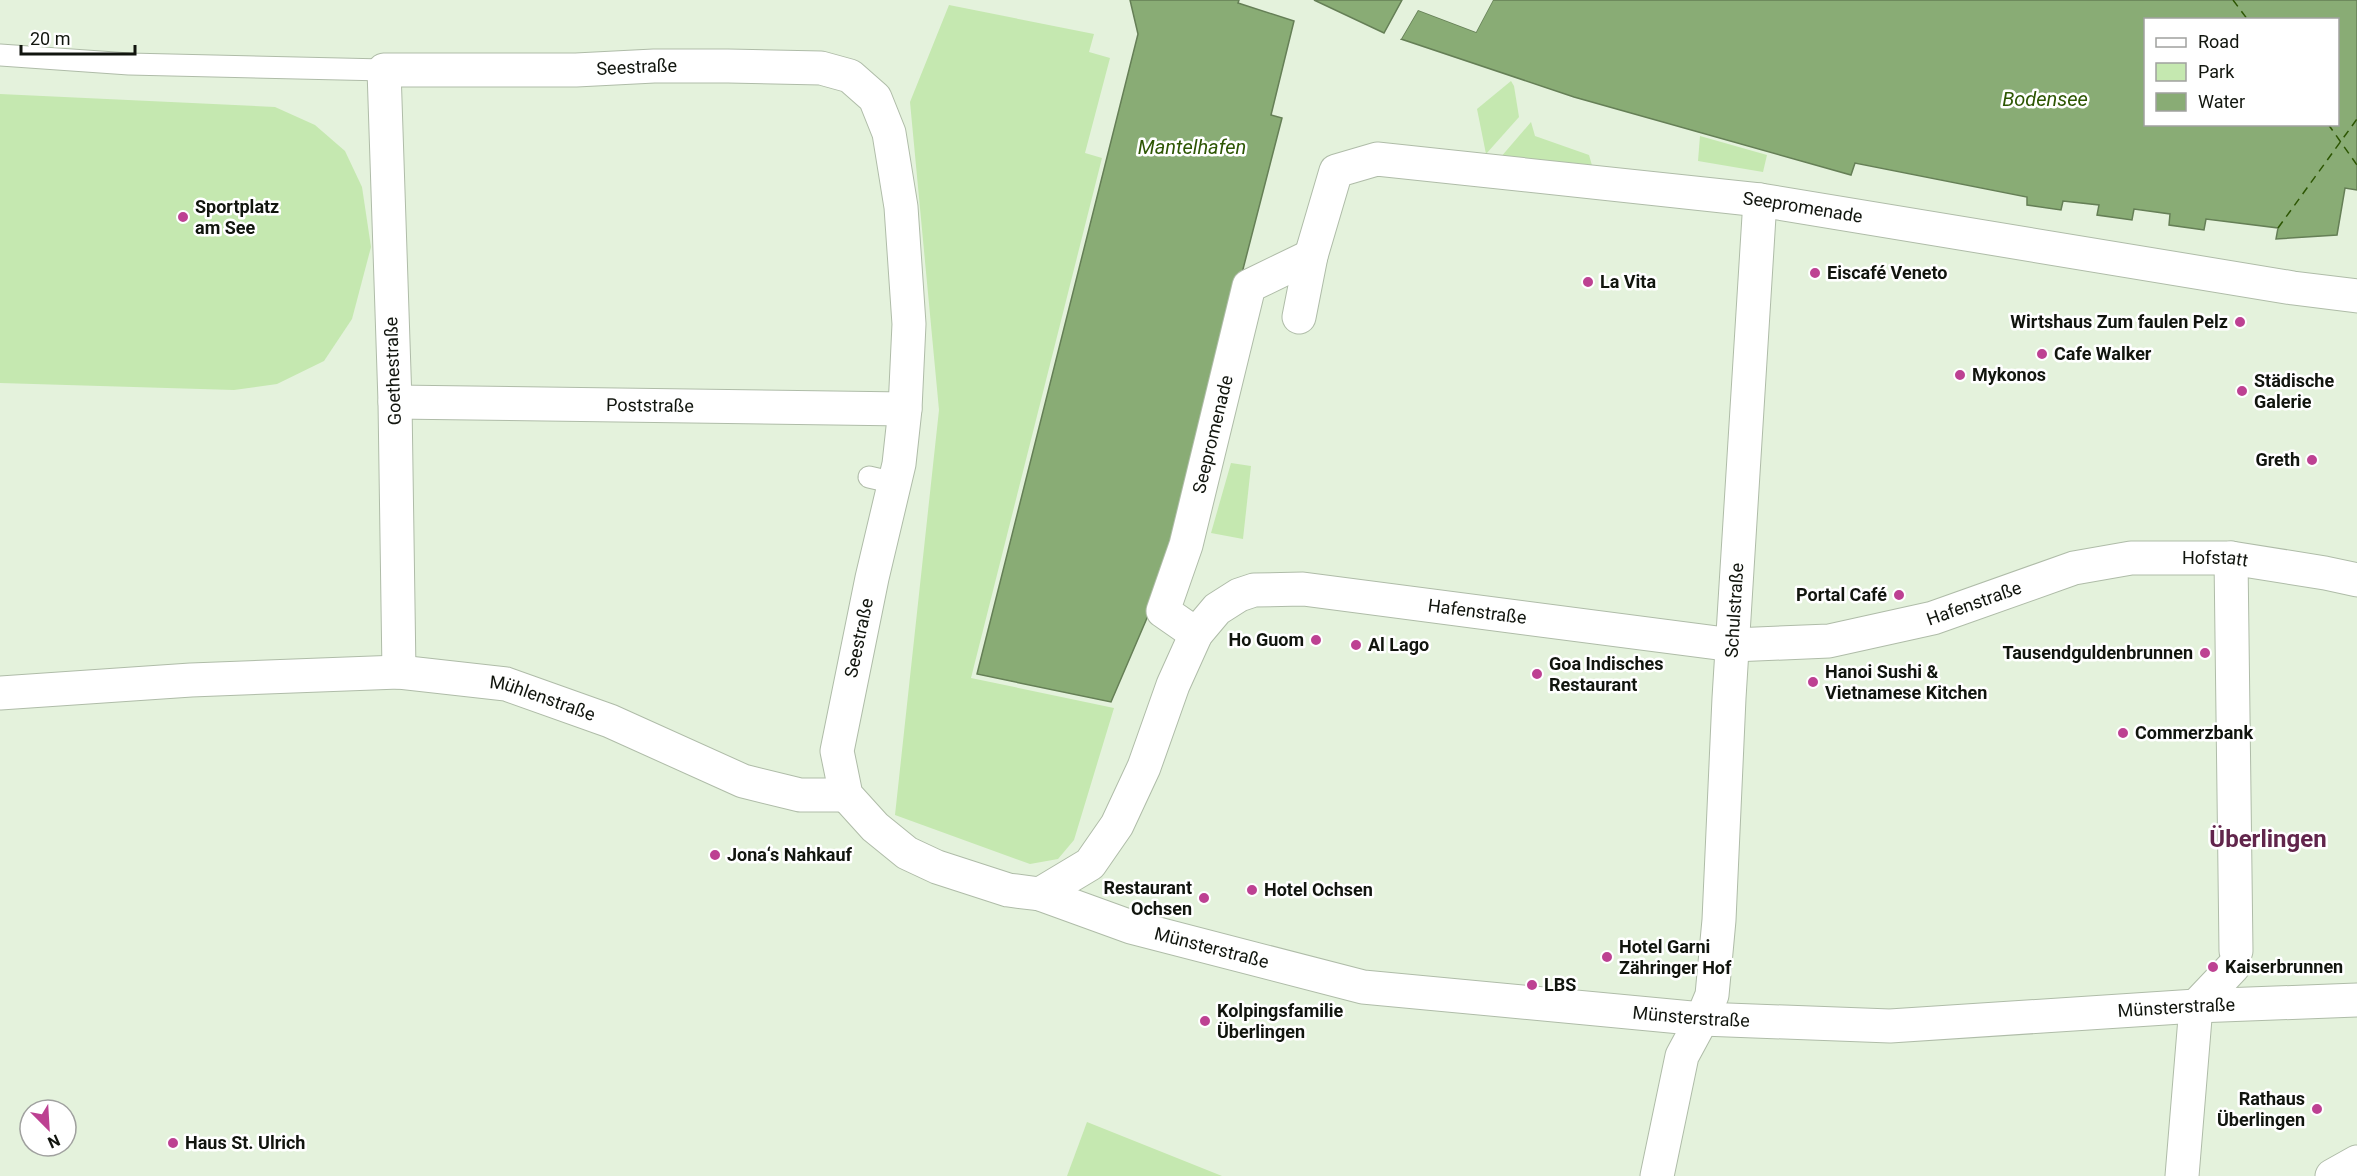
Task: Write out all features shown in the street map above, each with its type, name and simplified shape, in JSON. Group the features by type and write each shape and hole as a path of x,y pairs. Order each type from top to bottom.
{"street":[{"name":"Seestraße","path":"384,70 565,70 654,66 821,68 850,76 875,99 889,133 901,207 909,324 905,409 899,464 882,480 837,751 846,795"},
{"name":"Goethestraße","path":"384,70 395,402 399,672"},
{"name":"Seepromenade","path":"1299,317 1311,256 1336,171 1377,159 1760,200 2293,288 2357,296"},
{"name":"Schulstraße","path":"1657,1176 1682,1056 1712,996 1719,920 1760,200"},
{"name":"Seepromenade","path":"1196,634 1162,611 1186,545 1249,285 1311,256"},
{"name":"Poststraße","path":"395,402 712,410 905,409"},
{"name":"Hofstatt","path":"2074,568 2131,558 2231,558 2357,580"},
{"path":"2182,1176 2196,1006 2234,959 2231,558"},
{"name":"Hafenstraße","path":"1040,894 1090,864 1117,825 1144,766 1173,685 1196,634 1217,609 1239,595 1254,590 1303,589 1733,645 1829,641 1933,618 2074,568"},
{"name":"Mühlenstraße","path":"0,693 191,680 399,672 506,684 610,721 742,781 800,795 846,795"},
{"path":"846,795 875,827 907,853 937,867 1008,891 1040,894"},
{"name":"Münsterstraße","path":"1040,894 1131,927 1364,987 1702,1019 1890,1026 2196,1006 2357,1000"},
{"path":"2332,1176 2357,1162"}],"lane":[{"name":"Seestraße","path":"0,55 129,64 384,70"}],"green space":[{"path":"949,5 1094,34 1089,52 1110,58 1085,153 1102,158 971,678 1114,708 1074,840 1058,859 1030,864 895,815 939,410 910,102"},
{"path":"1511,81 1514,86 1519,117 1486,154 1477,109"},
{"name":"Sportplatz am See","path":"0,94 275,107 315,125 345,151 362,187 371,247 352,319 324,361 277,384 234,390 0,383"},
{"path":"1531,122 1535,136 1589,155 1595,176 1500,158"},
{"path":"1700,136 1767,155 1763,172 1698,161"},
{"path":"1231,463 1251,466 1243,539 1211,533"},
{"path":"1087,1122 1222,1176 1067,1176"}],"water":[{"name":"Mantelhafen","path":"1130,0 1239,0 1238,3 1294,21 1271,115 1282,118 1162,583 1111,702 977,674 1138,34"},
{"path":"1314,0 1402,0 1384,33"},
{"name":"Bodensee","path":"1493,0 2357,0 2357,190 2345,188 2337,235 2276,239 2278,228 2206,219 2204,230 2169,225 2170,214 2134,209 2132,220 2097,215 2099,205 2063,201 2061,210 2027,205 2027,197 1855,163 1851,175 1574,97 1401,39 1418,10 1476,32"}],"pier":[{"path":"1490,0 1493,0 1476,32 1418,10 1401,39 1398,38 1417,7 1474,29"}],"ferry route":[{"path":"2233,0 2246,18"},
{"path":"2278,228 2357,119"},
{"path":"2329,126 2357,165"}],"place":[{"name":"Sportplatz am See","path":"183,217"},
{"name":"Eiscafé Veneto","path":"1815,273"},
{"name":"La Vita","path":"1588,282"},
{"name":"Wirtshaus Zum faulen Pelz","path":"2240,322"},
{"name":"Cafe Walker","path":"2042,354"},
{"name":"Mykonos","path":"1960,375"},
{"name":"Städische Galerie","path":"2242,391"},
{"name":"Greth","path":"2312,460"},
{"name":"Portal Café","path":"1899,595"},
{"name":"Ho Guom","path":"1316,640"},
{"name":"Al Lago","path":"1356,645"},
{"name":"Tausendguldenbrunnen","path":"2205,653"},
{"name":"Goa Indisches Restaurant","path":"1537,674"},
{"name":"Hanoi Sushi & Vietnamese Kitchen","path":"1813,682"},
{"name":"Commerzbank","path":"2123,733"},
{"name":"Jona‘s Nahkauf","path":"715,855"},
{"name":"Hotel Ochsen","path":"1252,890"},
{"name":"Restaurant Ochsen","path":"1204,898"},
{"name":"Hotel Garni Zähringer Hof","path":"1607,957"},
{"name":"Kaiserbrunnen","path":"2213,967"},
{"name":"LBS","path":"1532,985"},
{"name":"Kolpingsfamilie Überlingen","path":"1205,1021"},
{"name":"Rathaus Überlingen","path":"2317,1109"},
{"name":"Haus St. Ulrich","path":"173,1143"}],"district":[{"name":"Überlingen","path":"2268,839"}]}
